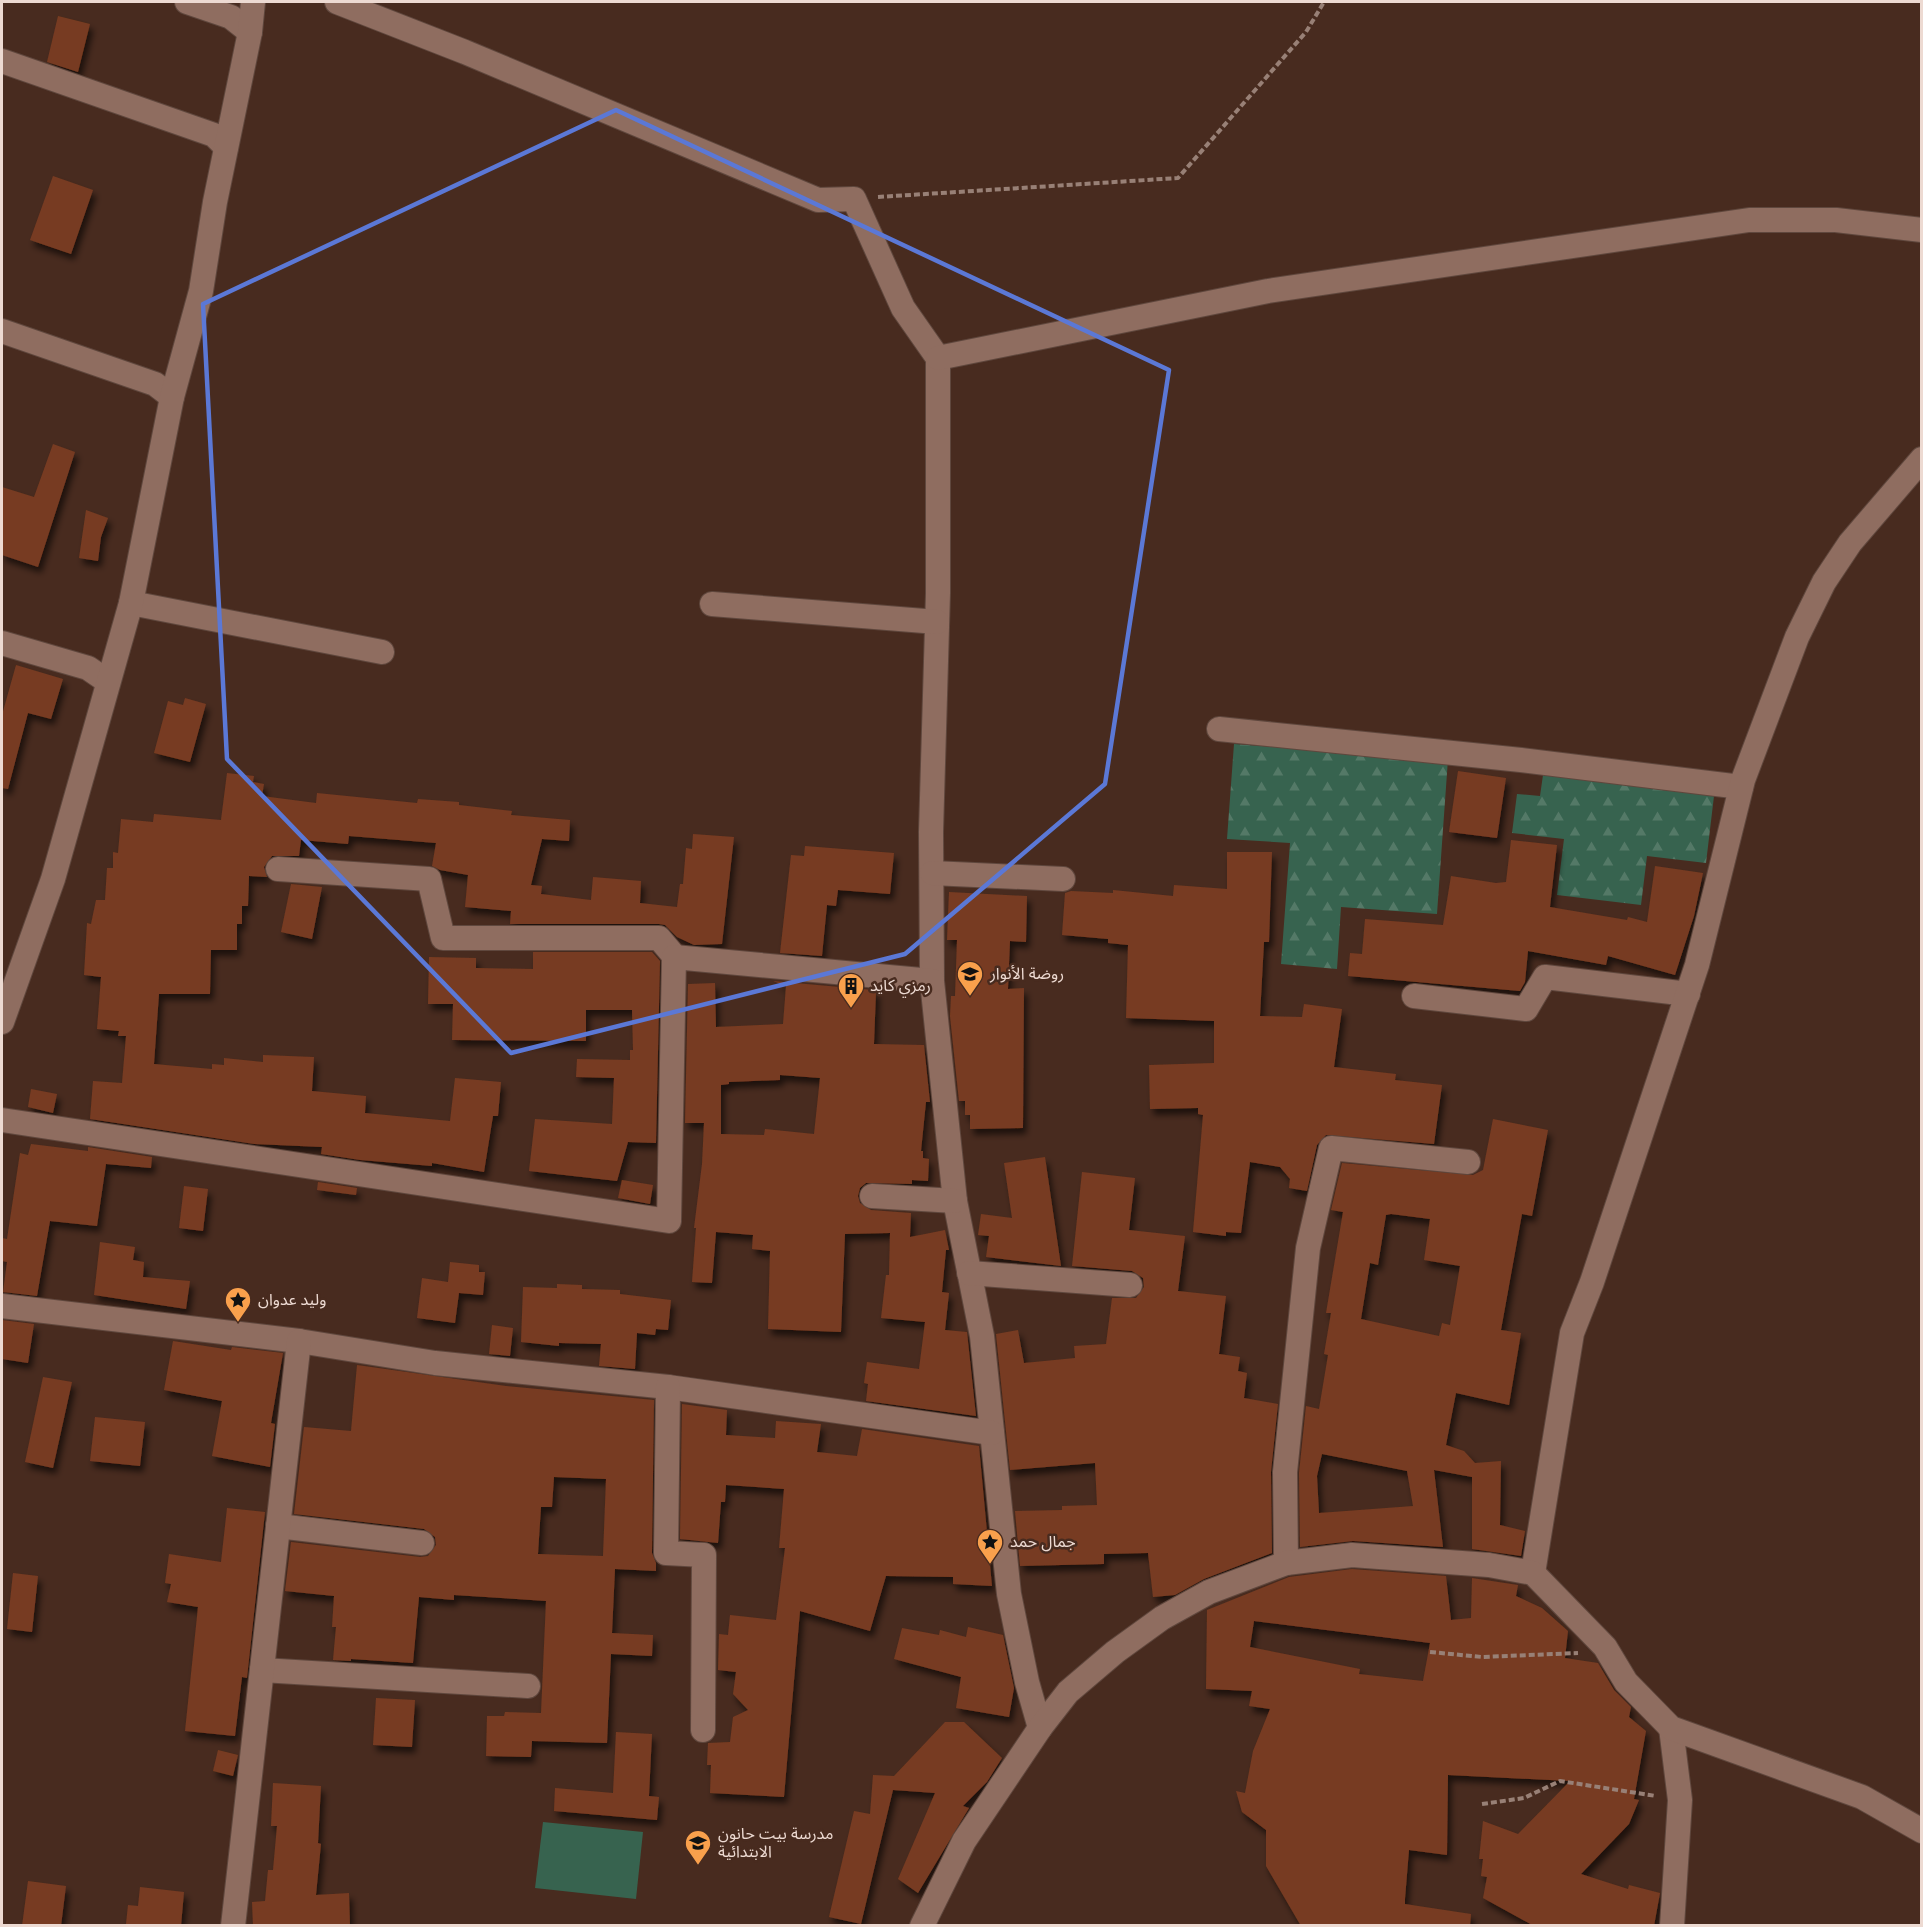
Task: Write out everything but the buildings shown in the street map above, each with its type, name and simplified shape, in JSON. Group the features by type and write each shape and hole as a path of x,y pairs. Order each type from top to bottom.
{"street":[{"path":"187,2 231,17 250,32"},
{"path":"2,1022 52,879 131,603 172,397 201,291 226,147 250,32 253,2"},
{"path":"337,2 465,52 818,200 858,209 903,308 938,358 932,981 955,1201 982,1336 1009,1594 1027,1682 1040,1728"},
{"path":"2,61 214,135 226,147"},
{"path":"938,358 1268,291 1749,220 1836,220 1922,230"},
{"path":"2,331 155,384 172,397"},
{"path":"1533,1574 1572,1333 1592,1282 1688,994 1741,787 1797,637 1824,582 1850,543 1922,459"},
{"path":"131,603 382,652"},
{"path":"712,604 937,622"},
{"path":"2,643 88,668 107,681"},
{"path":"1219,729 1521,760 1741,787"},
{"path":"2,1120 669,1221 675,957 659,938 443,938 429,879 278,869"},
{"path":"932,873 1063,879"},
{"path":"675,957 932,981"},
{"path":"1414,996 1526,1010 1545,977 1688,994"},
{"path":"1286,1563 1285,1472 1308,1248 1331,1148 1468,1162"},
{"path":"872,1196 955,1201"},
{"path":"969,1273 1130,1285"},
{"path":"2,1306 299,1341 435,1363 668,1387 992,1433"},
{"path":"233,1926 299,1341"},
{"path":"668,1387 666,1553 704,1555 703,1730"},
{"path":"278,1526 422,1543"},
{"path":"922,1926 964,1840 1040,1728 1068,1692 1115,1652 1162,1618 1209,1592 1286,1563 1352,1555 1489,1565 1533,1574 1605,1647 1626,1682 1671,1728 1862,1797 1922,1831"},
{"path":"262,1670 528,1686"},
{"path":"1671,1728 1680,1800 1672,1926"}],"path":[{"path":"858,209 1178,178 1306,32 1324,2"},
{"path":"1430,1652 1482,1657 1582,1653 1605,1647"},
{"path":"1482,1804 1524,1798 1560,1781 1680,1800"}],"highlighted area":[{"path":"616,110 1169,370 1105,784 905,954 511,1053 227,759 203,304"}],"green space":[{"path":"1234,744 1448,759 1437,914 1341,907 1337,969 1281,964 1290,843 1227,839"},
{"path":"1543,775 1714,796 1706,863 1647,856 1641,905 1557,895 1564,839 1512,833 1517,794 1540,796"},
{"path":"543,1822 643,1832 636,1899 535,1888"}],"place":[{"name":"روضة الأنوار","path":"970,997"},
{"name":"رمزي كايد","path":"851,1009"},
{"name":"وليد عدوان","path":"238,1323"},
{"name":"جمال حمد","path":"990,1565"},
{"name":"مدرسة بيت حانون الابتدائية","path":"698,1866"}]}
